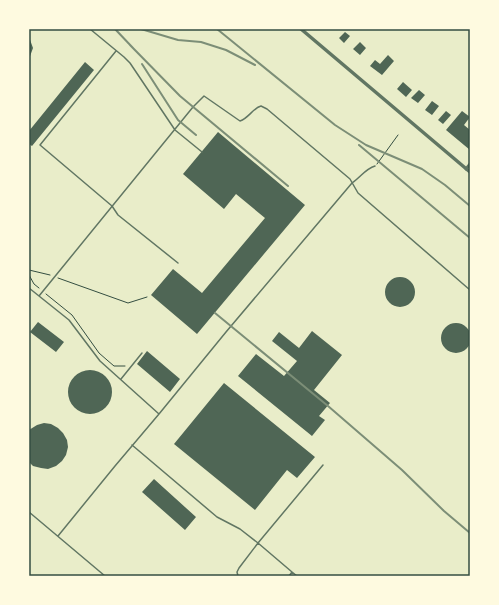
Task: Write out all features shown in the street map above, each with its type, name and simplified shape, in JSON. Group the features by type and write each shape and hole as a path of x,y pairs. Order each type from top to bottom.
{"street":[{"path":"301,29 470,172"},
{"path":"466,169 470,164"}],"lane":[{"path":"90,29 130,63 175,130 202,152"},
{"path":"116,51 40,145 112,206 118,215 178,263"},
{"path":"39,296 193,107 204,96 240,121 245,120 258,107 261,106 350,179 358,193 470,290"},
{"path":"58,536 132,445 189,379 226,332 352,183 368,169 375,166"},
{"path":"29,288 69,320 100,361 158,414"},
{"path":"121,379 142,353"},
{"path":"132,445 217,517 232,524 298,576"},
{"path":"238,576 237,572 239,568 258,543 323,465"},
{"path":"29,512 105,576"},
{"path":"289,576 292,572"}],"path":[{"path":"375,166 398,135"},
{"path":"29,270 54,276 128,303 147,297"}],"building":[{"path":"345,32 350,36 344,43 339,38"},
{"path":"29,37 33,48 29,59"},
{"path":"360,42 366,48 360,55 353,49"},
{"path":"388,55 394,61 382,75 370,66 375,60 380,64"},
{"path":"85,62 94,70 32,146 29,144 29,131"},
{"path":"403,82 412,90 406,97 397,89"},
{"path":"419,90 425,95 418,103 411,98"},
{"path":"432,101 439,106 432,115 425,110"},
{"path":"446,111 451,115 443,124 438,120"},
{"path":"462,111 470,117 464,125 470,130 470,150 446,130"},
{"path":"218,132 305,205 197,334 151,295 173,269 202,293 265,218 236,194 224,209 183,174"},
{"path":"400,277 411,281 415,292 411,303 400,307 389,303 385,292 389,281"},
{"path":"38,322 64,342 56,352 30,332"},
{"path":"456,323 467,327 471,338 467,349 456,353 445,349 441,338 445,327"},
{"path":"312,331 342,355 314,390 330,403 319,416 325,420 312,436 238,376 256,354 284,376 297,361 272,341 279,332 299,348"},
{"path":"147,351 180,379 170,392 137,364"},
{"path":"86,370 94,370 106,376 112,388 112,396 106,408 94,414 86,414 74,408 68,396 68,388 74,376"},
{"path":"224,383 315,457 297,478 287,470 255,510 174,444"},
{"path":"44,423 51,424 63,433 67,440 68,447 66,455 62,461 56,466 48,469 33,466 29,462 29,430"},
{"path":"154,479 196,517 185,530 142,492"}],"railway":[{"path":"115,29 133,48"},
{"path":"141,29 178,40 201,42 226,50 255,65"},
{"path":"217,29 335,125 366,145 422,169 445,185 470,206"},
{"path":"130,45 180,96 288,186"},
{"path":"142,64 178,120 196,135"},
{"path":"359,145 470,238"},
{"path":"215,313 328,406 402,470 444,511 470,533"}]}
